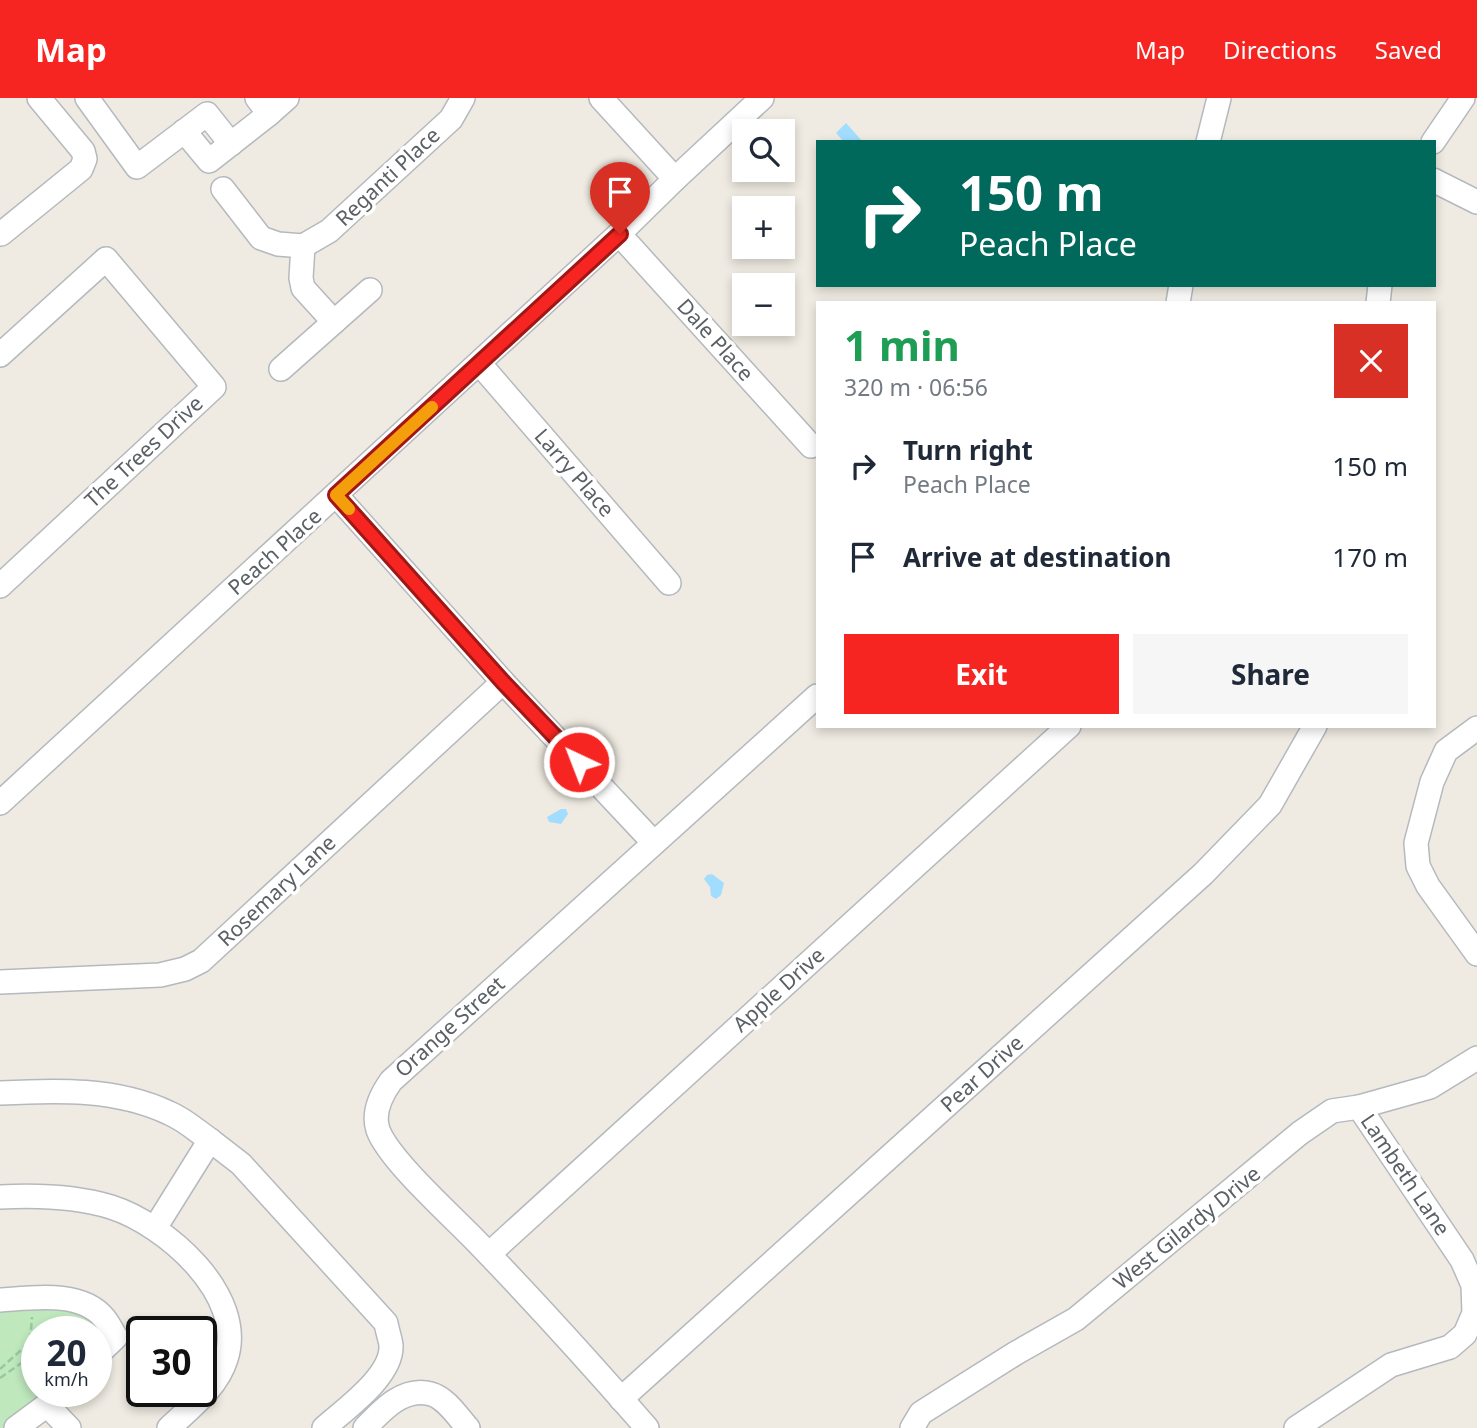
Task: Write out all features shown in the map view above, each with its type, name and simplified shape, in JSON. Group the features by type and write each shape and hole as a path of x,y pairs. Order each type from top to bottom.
{"street":[{"path":"0,233 81,169 85,159 83,150 39,98"},
{"path":"87,98 137,167 208,114 231,144 263,106 287,98"},
{"name":"Reganti Place","path":"303,246 329,231 451,119 463,98"},
{"path":"601,98 675,178"},
{"name":"Peach Place","path":"0,803 620,234 675,178 762,98"},
{"path":"1208,140 1219,98"},
{"path":"1434,140 1462,98"},
{"path":"1436,182 1477,202"},
{"path":"223,189 261,239 278,244 303,246 300,278 303,288 334,322"},
{"name":"Dale Place","path":"620,234 811,446"},
{"name":"The Trees Drive","path":"0,355 106,259 214,387 0,586"},
{"path":"281,369 370,290"},
{"name":"Larry Place","path":"479,363 669,583"},
{"path":"336,495 503,682 654,843"},
{"name":"Rosemary Lane","path":"0,982 160,975 185,969 201,961 503,682"},
{"name":"Orange Street","path":"647,1428 489,1254 391,1153 378,1130 376,1112 390,1080 816,697"},
{"name":"Apple Drive","path":"489,1254 1067,728"},
{"name":"Pear Drive","path":"621,1399 1203,874 1270,805 1314,728"},
{"path":"1477,728 1446,751 1432,782 1416,842 1418,866 1428,886 1477,954"},
{"name":"West Gilardy Drive","path":"912,1428 921,1413 1076,1319 1229,1195 1300,1133 1332,1111 1359,1107 1430,1087 1477,1058"},
{"path":"0,1093 57,1091 126,1098 170,1113 241,1164 386,1324 391,1347 386,1367 368,1388 324,1428"},
{"name":"Lambeth Lane","path":"1296,1428 1391,1365 1450,1347 1465,1334 1474,1313 1473,1285 1462,1260 1359,1107"},
{"path":"155,1228 210,1140"},
{"path":"0,1197 49,1196 80,1199 123,1212 155,1228 197,1265 218,1293 230,1344 226,1360 214,1383 169,1428"},
{"path":"8,1300 43,1298 78,1301 101,1316"},
{"path":"365,1428 385,1407 412,1392 433,1394 468,1428"},
{"path":"16,1428 42,1407"},
{"path":"58,1407 69,1428"}],"path":[{"path":"0,1369 30,1342 33,1329 32,1315 8,1300"},
{"path":"0,1378 21,1363"}],"green space":[{"path":"0,1300 78,1301 94,1316 21,1316 21,1407 41,1407 16,1428 0,1428"}],"water":[{"path":"846,123 861,140 842,140 836,133"},
{"path":"566,809 568,814 561,824 549,822 547,817"},
{"path":"712,874 724,883 721,895 716,899 711,896 710,887 704,879"}],"slow traffic":[{"path":"349,509 336,495 432,407"}],"route":[{"path":"579,762 503,682 336,495 620,234"}]}
